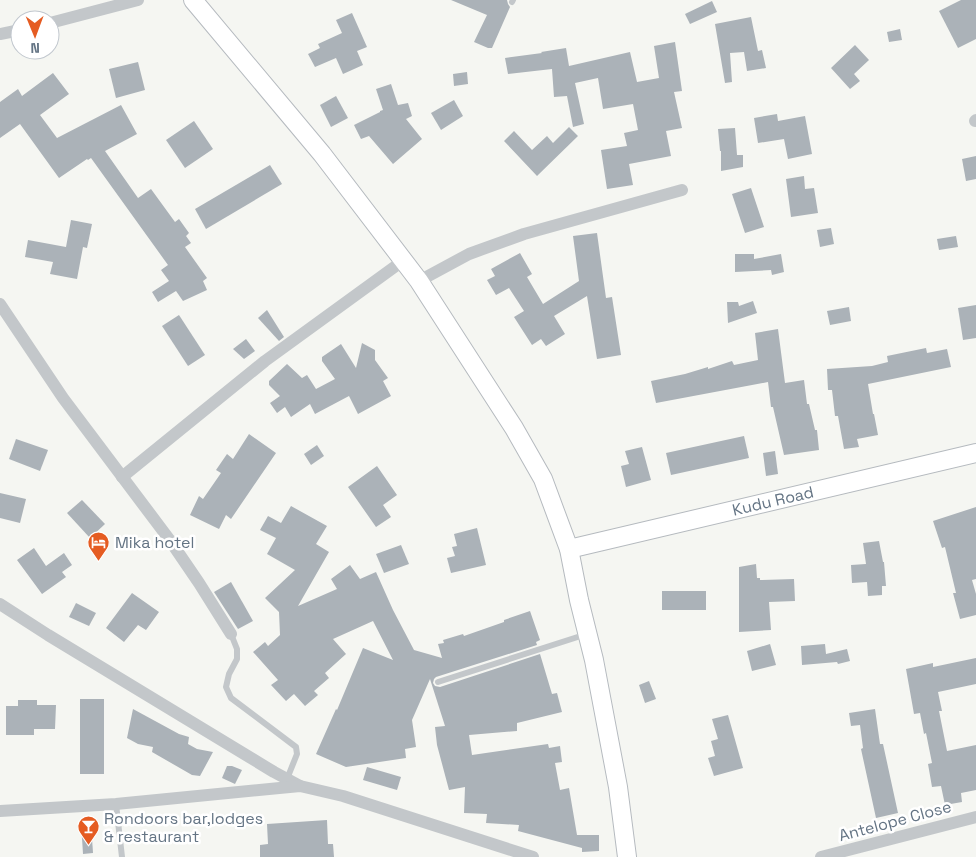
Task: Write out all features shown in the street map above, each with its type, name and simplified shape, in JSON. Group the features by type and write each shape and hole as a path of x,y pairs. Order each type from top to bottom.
{"street":[{"path":"60,20 138,0"},
{"path":"193,0 322,154 404,260 514,428 544,479 570,549 579,600 588,633 610,739 627,857"},
{"path":"419,281 470,254 524,234 682,190"},
{"path":"122,477 265,361 404,260"},
{"path":"0,304 63,398 174,546 231,634"},
{"name":"Kudu Road","path":"570,549 976,453"},
{"path":"0,604 64,645 300,786 343,796 533,857"},
{"path":"0,811 116,804 300,786"},
{"name":"Antelope Close","path":"821,857 976,817"}],"lane":[{"path":"438,682 588,633"},
{"path":"231,634 237,648 237,659 229,674 226,687 231,698 296,747 297,754 288,779"},
{"path":"116,804 122,857"}],"building":[{"path":"451,0 507,0 510,7 492,48 474,42 487,15"},
{"path":"961,0 976,0 976,39 958,48 939,11"},
{"path":"712,1 717,12 690,24 685,14"},
{"path":"352,13 367,47 357,51 363,65 343,74 336,58 315,67 308,54 320,48 318,44 342,33 336,20"},
{"path":"751,17 758,51 762,50 766,68 747,71 744,52 730,53 732,82 725,83 715,24"},
{"path":"900,29 902,40 889,42 887,32"},
{"path":"675,42 682,91 674,92 682,128 666,131 671,156 629,164 633,185 607,189 601,150 627,146 624,133 638,130 633,104 603,109 598,78 575,83 584,124 573,127 567,96 554,97 552,69 508,74 505,58 566,48 569,66 630,52 637,82 659,78 654,46"},
{"path":"855,45 869,60 854,74 860,81 850,89 831,68"},
{"path":"138,62 145,90 116,98 109,69"},
{"path":"467,72 468,84 454,86 453,74"},
{"path":"53,73 69,94 40,115 57,138 121,105 137,134 105,151 138,198 151,189 175,222 179,219 189,233 186,236 191,243 185,247 207,278 203,281 207,290 183,301 176,291 158,302 152,292 169,281 161,270 168,265 91,158 59,178 20,124 0,138 0,102 18,89 22,96"},
{"path":"391,84 398,105 408,103 412,116 406,119 422,139 393,164 369,136 361,139 354,125 383,110 376,89"},
{"path":"336,96 348,118 331,127 320,105"},
{"path":"454,100 463,116 441,130 431,113"},
{"path":"777,114 778,121 805,116 812,154 788,159 784,139 758,143 754,118"},
{"path":"194,121 213,149 185,168 166,140"},
{"path":"569,127 578,136 537,176 504,141 514,131 532,150 547,136 553,143"},
{"path":"735,128 737,155 743,155 743,167 721,171 718,129"},
{"path":"976,156 976,179 966,181 962,159"},
{"path":"270,165 282,184 206,229 195,209"},
{"path":"804,176 805,189 814,188 818,213 791,217 786,179"},
{"path":"751,188 764,227 745,233 732,194"},
{"path":"71,220 92,224 87,248 83,247 77,279 50,274 53,262 25,257 28,240 66,247"},
{"path":"831,228 834,244 820,247 817,230"},
{"path":"597,233 606,298 612,297 621,355 597,359 587,296 554,316 565,334 546,346 541,339 532,345 514,317 524,311 509,288 496,295 487,280 495,276 491,269 520,253 532,274 527,277 543,304 579,281 573,236"},
{"path":"956,236 958,247 939,250 937,239"},
{"path":"735,254 754,254 754,259 781,254 784,272 772,275 771,270 735,272"},
{"path":"753,301 757,313 728,323 727,302 738,302 739,306"},
{"path":"976,305 976,338 963,340 958,308"},
{"path":"849,307 851,321 830,325 827,311"},
{"path":"267,310 284,337 279,341 258,318"},
{"path":"179,315 205,355 188,366 162,326"},
{"path":"778,329 785,383 804,380 807,404 809,404 815,430 817,430 819,450 784,455 773,407 771,407 768,382 656,403 651,381 708,367 708,369 732,361 734,365 758,360 755,333"},
{"path":"246,339 255,351 244,359 233,349"},
{"path":"362,343 375,350 375,360 388,378 383,381 391,396 358,414 349,396 315,414 310,404 291,417 285,407 277,413 270,403 280,396 269,385 269,381 287,364 302,378 307,375 316,389 335,379 322,361 322,357 341,344 356,368"},
{"path":"926,348 927,353 947,349 951,367 868,384 878,435 857,439 859,447 844,449 838,416 835,416 832,390 828,390 827,369 872,366 888,362 887,356"},
{"path":"249,434 276,453 231,519 226,515 219,529 190,515 199,496 203,499 221,473 216,470 227,454 233,459"},
{"path":"744,436 749,458 671,475 666,453"},
{"path":"16,439 48,450 40,471 9,459"},
{"path":"317,445 324,456 311,465 304,454"},
{"path":"642,447 651,480 626,487 621,466 629,464 625,451"},
{"path":"775,451 778,474 766,476 763,453"},
{"path":"377,466 397,495 383,505 391,517 376,527 348,487"},
{"path":"0,493 26,499 20,523 0,518"},
{"path":"82,500 105,524 90,538 67,513"},
{"path":"291,506 327,526 316,544 329,552 298,606 337,589 331,579 350,565 360,579 376,572 414,650 442,658 438,644 444,643 443,640 463,634 464,636 530,611 540,640 536,642 537,645 436,677 433,683 435,686 440,687 540,654 552,694 557,693 562,712 517,723 517,731 469,735 472,755 548,744 549,748 560,746 562,762 555,763 560,790 569,788 577,835 599,835 599,851 582,852 582,848 518,831 519,825 486,823 487,814 464,813 465,787 449,790 437,745 435,727 445,726 430,679 412,720 416,747 405,749 406,758 346,767 316,754 363,648 393,660 373,621 333,639 346,654 325,673 329,678 314,691 318,695 305,706 294,694 286,701 271,685 278,680 253,652 265,642 268,646 280,635 279,612 265,598 295,570 267,554 276,538 260,530 268,516 281,523"},
{"path":"976,507 976,579 972,580 976,594 976,615 960,619 953,593 956,593 945,547 942,548 933,521"},
{"path":"477,528 486,565 451,573 447,558 455,556 452,547 457,546 454,534"},
{"path":"879,541 884,562 886,586 882,586 882,595 868,596 867,582 852,583 851,565 866,564 863,543"},
{"path":"401,545 409,564 384,573 376,554"},
{"path":"34,548 46,566 64,553 72,565 62,572 66,577 42,594 17,560"},
{"path":"756,564 757,578 760,578 760,580 794,579 795,601 769,602 771,630 739,632 739,567"},
{"path":"231,582 253,621 238,629 214,592"},
{"path":"662,591 706,591 706,610 662,610"},
{"path":"132,593 159,612 146,630 138,625 124,642 106,628"},
{"path":"76,603 96,613 89,626 69,617"},
{"path":"770,644 776,665 752,671 747,651"},
{"path":"825,644 826,654 847,649 850,661 838,664 837,662 802,665 801,646"},
{"path":"976,658 976,684 938,692 942,711 939,711 947,751 976,745 976,790 961,793 962,802 945,805 941,786 932,787 928,764 932,763 926,733 924,734 920,713 914,714 906,669 933,663 933,667"},
{"path":"649,681 656,699 645,703 639,685"},
{"path":"80,699 104,699 104,774 80,774"},
{"path":"18,700 37,700 37,705 56,705 55,729 34,729 34,735 6,735 6,706 18,706"},
{"path":"133,709 179,734 189,737 188,744 197,749 213,752 200,776 192,775 152,752 153,747 138,744 127,738"},
{"path":"875,709 880,744 883,744 898,813 876,818 861,749 863,748 860,725 851,726 849,713"},
{"path":"728,715 743,768 714,776 708,758 715,756 711,741 718,739 712,719"},
{"path":"227,766 242,770 235,784 222,778"},
{"path":"367,767 401,777 397,790 363,780"},
{"path":"327,820 328,844 333,844 334,857 260,857 260,845 268,844 267,824"},
{"path":"81,823 91,823 93,853 83,854"}],"place":[{"name":"Mika hotel","path":"99,561"},
{"name":"Rondoors bar,lodges & restaurant","path":"88,846"}]}
